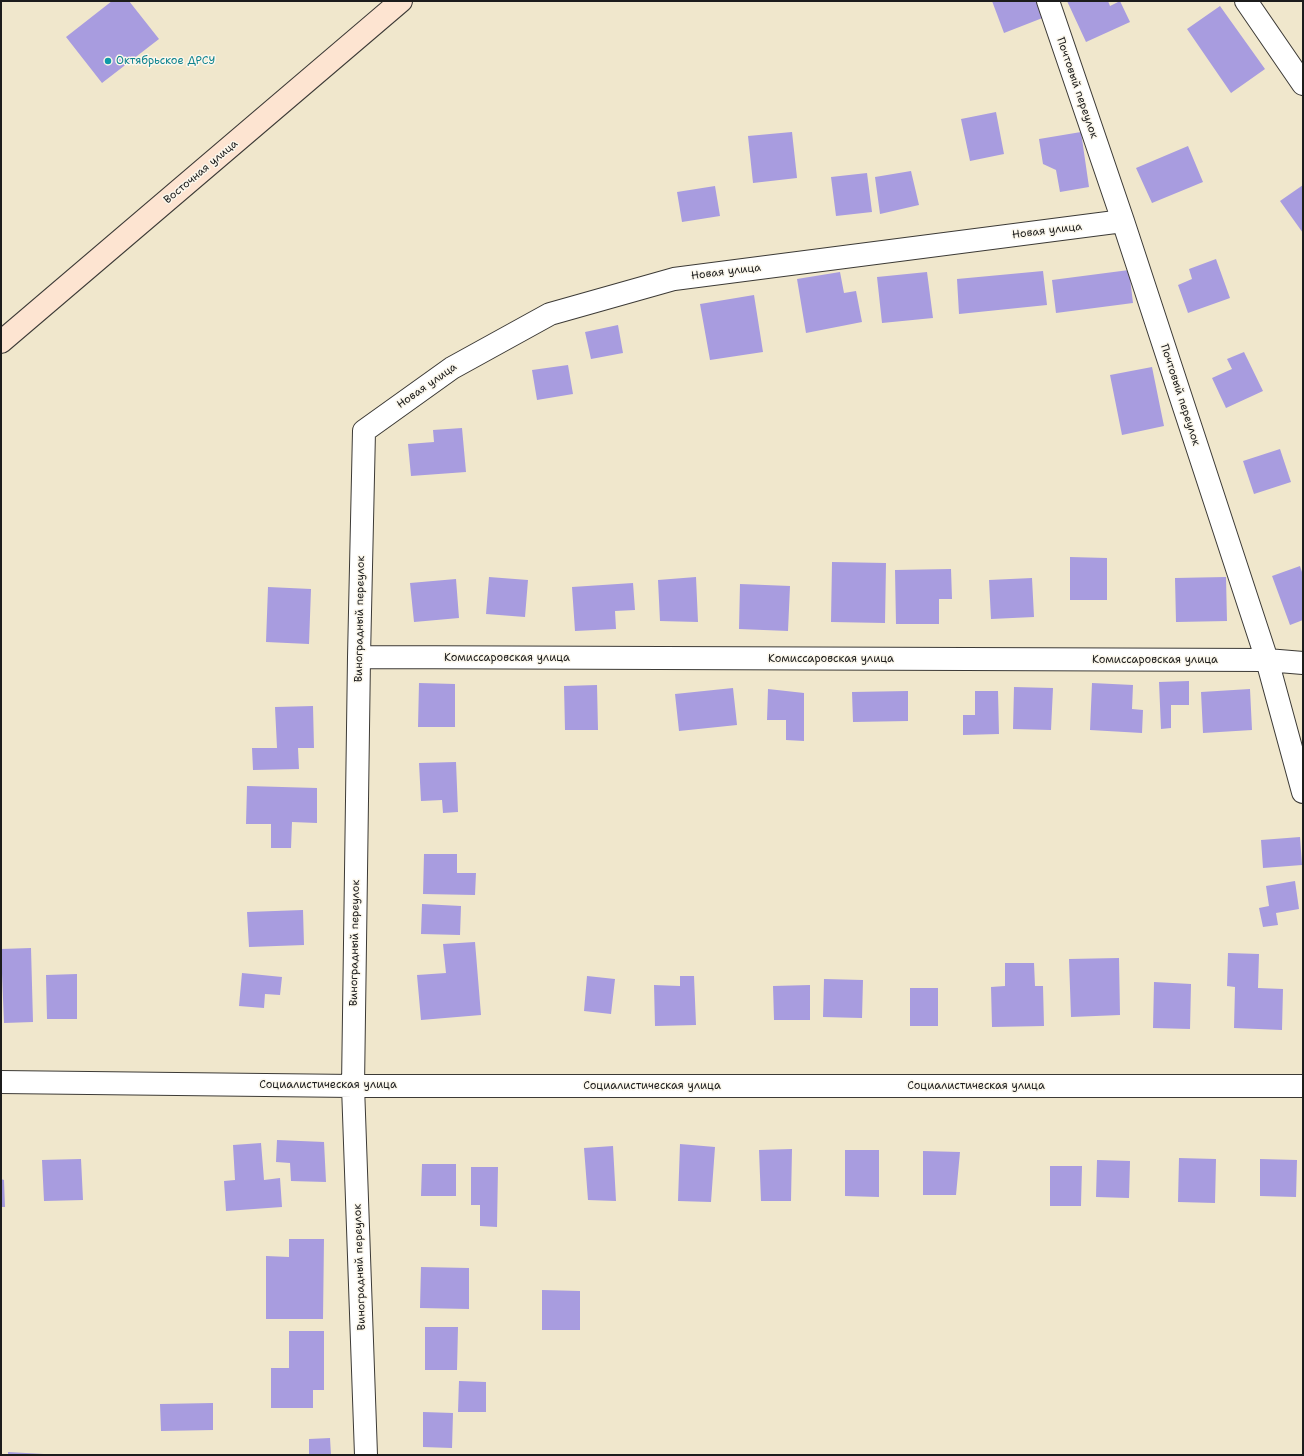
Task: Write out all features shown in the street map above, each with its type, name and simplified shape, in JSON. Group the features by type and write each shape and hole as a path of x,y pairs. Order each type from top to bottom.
{"street":[{"name":"Восточная улица","path":"1,342 401,1"},
{"name":"Почтовый переулок","path":"1048,1 1123,221 1267,660 1303,792"},
{"path":"1246,1 1303,84"},
{"name":"Новая улица","path":"364,430 452,368 550,314 674,278 1123,221"},
{"name":"Виноградный переулок","path":"364,430 353,1086 366,1455"},
{"name":"Комиссаровская улица","path":"359,657 1267,660 1303,663"},
{"name":"Социалистическая улица","path":"1,1082 353,1086 1303,1086"}],"building":[{"name":"Октябрьское ДРСУ","path":"112,1 129,1 159,39 102,83 66,37"},
{"path":"992,1 1039,1 1045,17 1004,33"},
{"path":"1067,1 1108,1 1110,6 1120,1 1130,22 1086,42"},
{"path":"1220,6 1265,69 1231,93 1187,29"},
{"path":"996,112 1004,154 970,161 961,119"},
{"path":"792,132 797,178 753,183 748,136"},
{"path":"1081,132 1089,187 1060,192 1056,170 1043,164 1039,139"},
{"path":"1188,146 1203,182 1152,203 1136,168"},
{"path":"911,171 919,205 880,214 875,177"},
{"path":"867,173 872,212 836,216 831,177"},
{"path":"1303,185 1303,233 1280,201"},
{"path":"715,186 720,216 682,222 677,192"},
{"path":"1216,259 1230,298 1188,313 1178,285 1192,279 1189,269"},
{"path":"1129,270 1133,303 1056,313 1052,280"},
{"path":"1043,271 1047,305 959,314 957,279"},
{"path":"840,272 844,293 856,291 862,322 806,333 797,279"},
{"path":"927,272 933,318 882,323 877,277"},
{"path":"754,295 763,352 710,360 700,304"},
{"path":"618,325 623,353 591,359 585,332"},
{"path":"1244,352 1263,391 1226,408 1212,378 1232,369 1227,359"},
{"path":"568,365 573,394 537,400 532,370"},
{"path":"1152,367 1164,426 1122,435 1110,375"},
{"path":"462,428 466,472 411,476 408,444 434,442 433,430"},
{"path":"1280,449 1291,482 1254,494 1243,461"},
{"path":"1070,557 1107,558 1107,600 1070,600"},
{"path":"832,562 886,563 885,623 831,622"},
{"path":"1300,566 1303,575 1303,620 1290,625 1272,576"},
{"path":"951,569 952,599 939,599 939,624 896,624 895,570"},
{"path":"489,577 528,580 525,617 486,614"},
{"path":"696,577 698,622 660,621 658,580"},
{"path":"1226,577 1227,621 1176,622 1175,578"},
{"path":"1032,578 1034,617 991,619 989,580"},
{"path":"456,579 459,618 414,622 410,583"},
{"path":"633,583 635,610 615,611 616,629 575,631 572,587"},
{"path":"740,584 790,586 788,631 739,629"},
{"path":"268,587 311,589 309,644 266,642"},
{"path":"1189,681 1189,705 1171,705 1171,728 1161,729 1159,682"},
{"path":"419,683 455,684 455,727 418,727"},
{"path":"1092,683 1133,685 1132,709 1143,710 1142,733 1090,730"},
{"path":"597,685 598,730 565,730 564,686"},
{"path":"1014,687 1053,688 1051,730 1013,729"},
{"path":"733,688 737,725 679,731 675,694"},
{"path":"768,689 804,693 804,741 786,740 786,720 767,720"},
{"path":"1250,689 1252,730 1203,733 1201,692"},
{"path":"908,691 908,721 853,722 852,692"},
{"path":"975,691 998,691 999,734 963,735 963,715 975,715"},
{"path":"313,706 314,748 298,748 299,769 253,770 252,748 277,748 275,707"},
{"path":"456,762 458,812 443,813 442,800 421,801 419,763"},
{"path":"247,786 317,788 317,823 292,822 291,848 271,848 271,824 246,824"},
{"path":"1300,837 1302,865 1263,868 1261,840"},
{"path":"424,854 457,854 457,873 476,873 475,895 423,894"},
{"path":"1295,881 1299,909 1276,913 1278,925 1263,927 1259,908 1269,906 1266,886"},
{"path":"422,904 461,906 460,935 421,934"},
{"path":"303,910 304,945 249,947 247,912"},
{"path":"475,942 481,1015 421,1020 417,975 446,973 443,944"},
{"path":"31,948 33,1022 4,1023 1,949"},
{"path":"1228,953 1259,954 1258,988 1283,989 1282,1030 1234,1028 1235,987 1227,986"},
{"path":"1119,958 1120,1015 1071,1017 1069,959"},
{"path":"1005,963 1034,963 1035,986 1043,986 1044,1026 992,1027 991,987 1005,986"},
{"path":"242,973 282,977 280,995 265,994 264,1008 239,1006"},
{"path":"77,974 77,1019 47,1019 46,975"},
{"path":"587,976 615,979 611,1014 584,1011"},
{"path":"680,976 694,976 696,1025 655,1026 654,985 680,986"},
{"path":"824,979 863,980 862,1018 823,1017"},
{"path":"1154,982 1191,984 1190,1029 1153,1028"},
{"path":"810,985 810,1020 774,1020 773,986"},
{"path":"910,988 938,988 938,1026 910,1026"},
{"path":"277,1140 324,1142 326,1182 291,1181 290,1163 276,1162"},
{"path":"261,1143 264,1180 280,1178 282,1207 226,1211 224,1181 235,1180 233,1145"},
{"path":"680,1144 715,1147 711,1202 678,1201"},
{"path":"613,1146 616,1201 588,1200 584,1148"},
{"path":"792,1149 791,1201 761,1201 759,1150"},
{"path":"845,1150 879,1150 879,1197 845,1196"},
{"path":"923,1151 960,1152 956,1195 923,1195"},
{"path":"1179,1158 1216,1159 1215,1203 1178,1202"},
{"path":"81,1159 83,1200 44,1201 42,1160"},
{"path":"1260,1159 1297,1160 1296,1197 1260,1196"},
{"path":"1097,1160 1130,1161 1129,1198 1096,1197"},
{"path":"422,1164 456,1164 456,1196 421,1196"},
{"path":"1050,1166 1082,1166 1081,1206 1050,1206"},
{"path":"471,1167 498,1167 497,1227 480,1226 480,1205 471,1205"},
{"path":"1,1179 4,1180 5,1207 1,1207"},
{"path":"289,1239 324,1239 323,1319 266,1319 266,1256 289,1257"},
{"path":"421,1267 469,1268 469,1309 420,1308"},
{"path":"542,1290 580,1291 580,1330 542,1330"},
{"path":"425,1327 458,1327 457,1370 425,1370"},
{"path":"289,1331 324,1331 324,1390 313,1390 313,1408 271,1408 271,1368 289,1368"},
{"path":"459,1381 486,1382 486,1412 458,1412"},
{"path":"213,1403 213,1430 161,1431 160,1404"},
{"path":"423,1412 453,1413 452,1448 423,1447"},
{"path":"330,1438 331,1455 309,1455 309,1439"},
{"path":"8,1452 44,1454 44,1455 8,1455"}],"place":[{"name":"Октябрьское ДРСУ","path":"108,61"}]}
